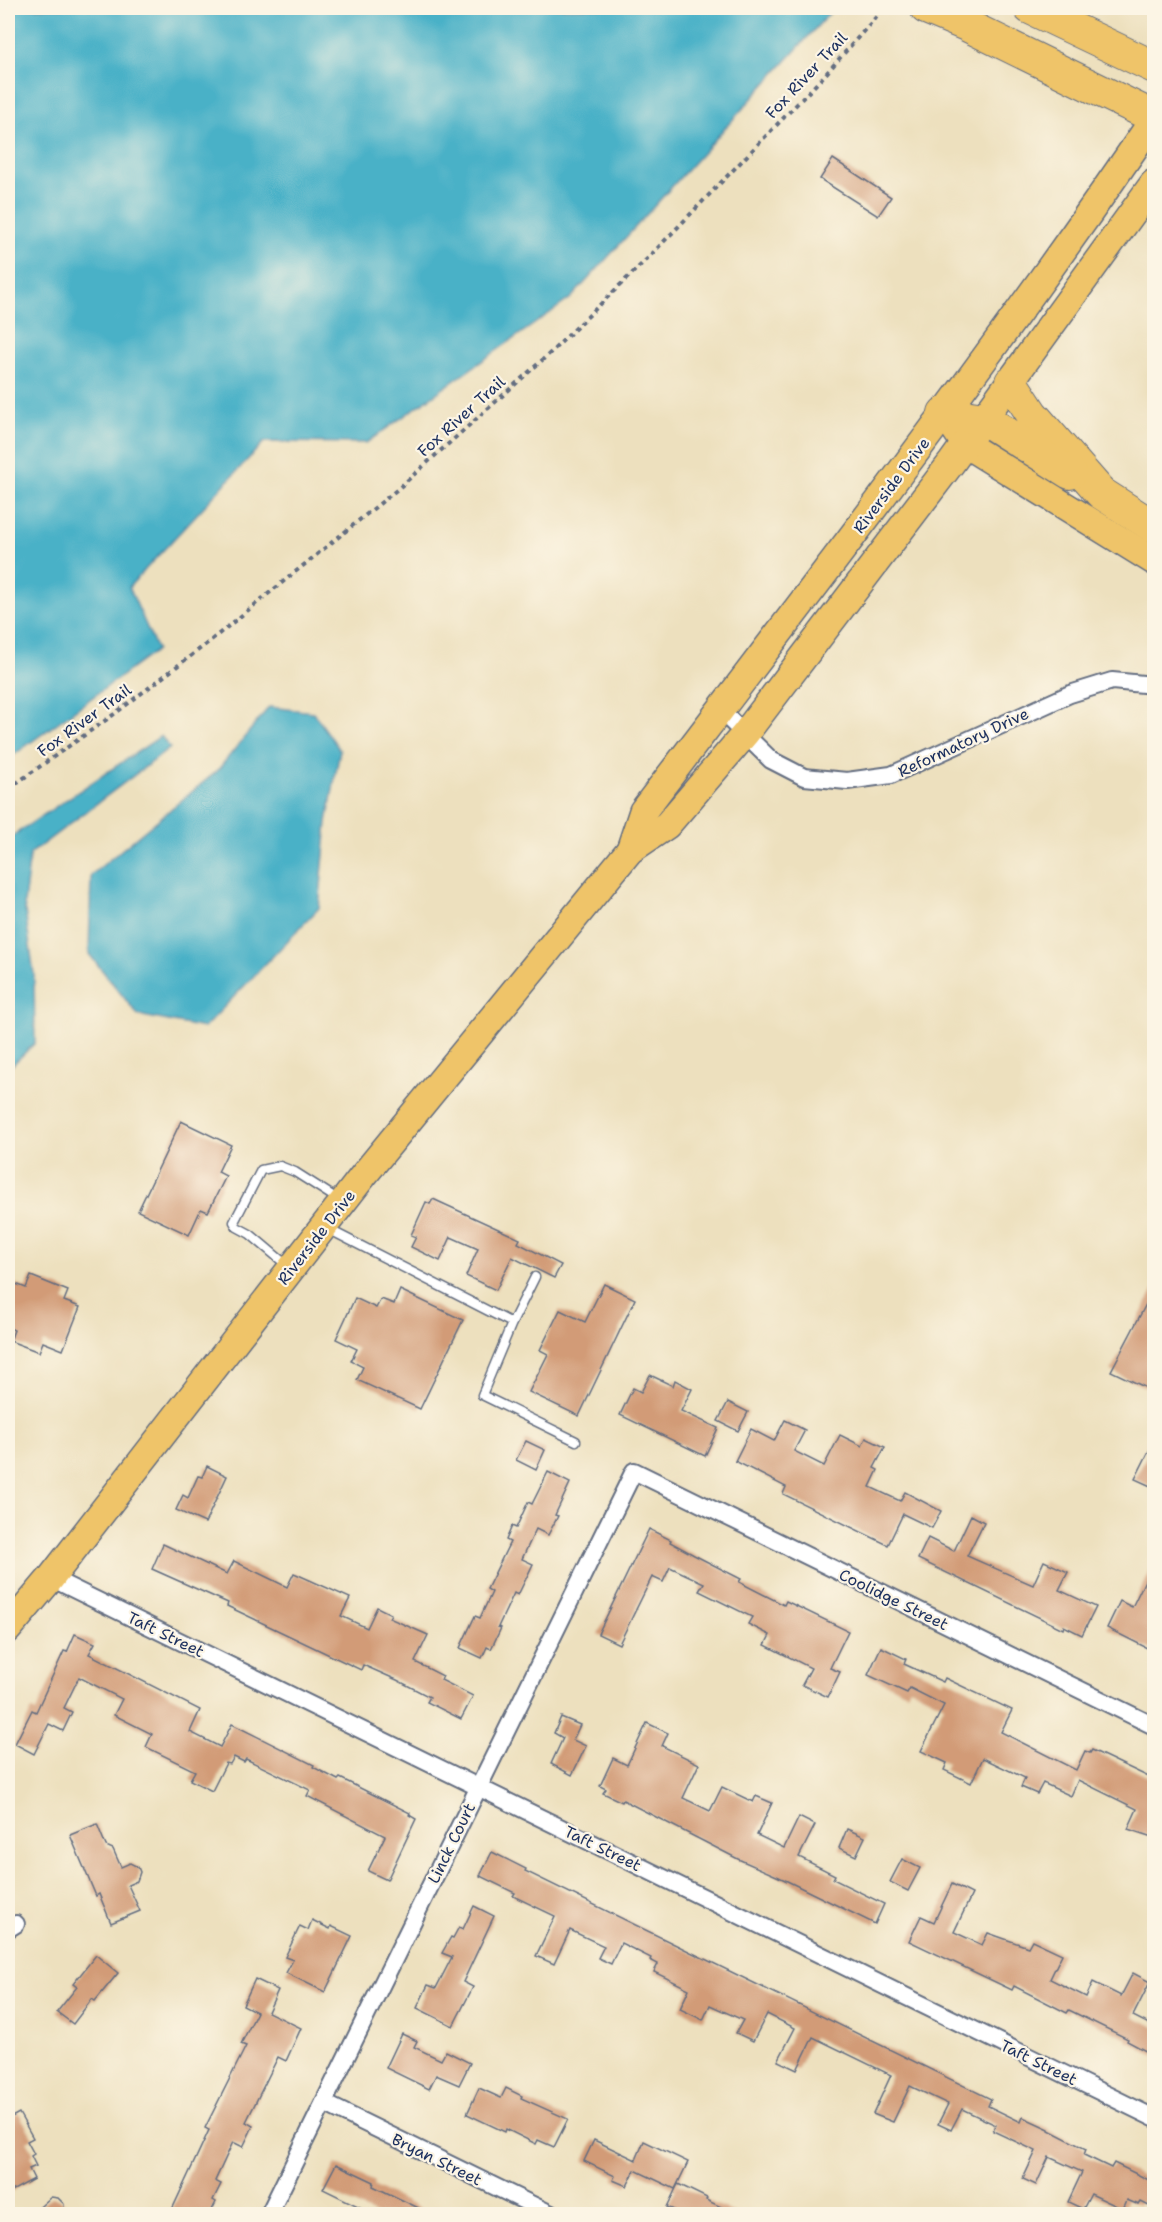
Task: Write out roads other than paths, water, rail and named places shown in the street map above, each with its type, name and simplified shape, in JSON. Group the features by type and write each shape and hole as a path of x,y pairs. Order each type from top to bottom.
{"highway":[{"path":"926,8 964,24 1155,118"},
{"path":"1030,8 1155,67"},
{"path":"1011,382 1032,414 1101,493"},
{"path":"944,413 984,419 1155,527"}],"main road":[{"name":"Riverside Drive","path":"630,850 643,811 944,413 1074,237 1155,118"},
{"name":"Riverside Drive","path":"8,1629 51,1578 343,1202 630,850 667,825 745,734 984,419 1155,183"},
{"path":"944,413 965,444 1155,561"}],"street":[{"name":"Reformatory Drive","path":"720,710 771,760 804,777 847,781 891,775 1070,694 1112,681 1155,686"},
{"name":"Coolidge Street","path":"634,1471 1155,1726"},
{"name":"Linck Court","path":"269,2214 634,1471"},
{"name":"Taft Street","path":"51,1578 1155,2118"},
{"name":"Bryan Street","path":"324,2103 551,2214"}],"lane":[{"path":"291,1269 250,1234 237,1227 234,1222 261,1170 280,1166 295,1172 343,1202"},
{"path":"324,1227 512,1323"},
{"path":"535,1277 512,1323 482,1395 576,1441"}],"water":[{"path":"8,8 834,8 571,298 366,443 264,442 129,587 157,650 8,759"},
{"path":"269,707 313,712 340,750 327,822 319,908 204,1028 138,1015 89,954 91,875 217,771"},
{"path":"161,736 170,748 30,854 24,903 34,974 35,1043 8,1069 8,839"}]}
